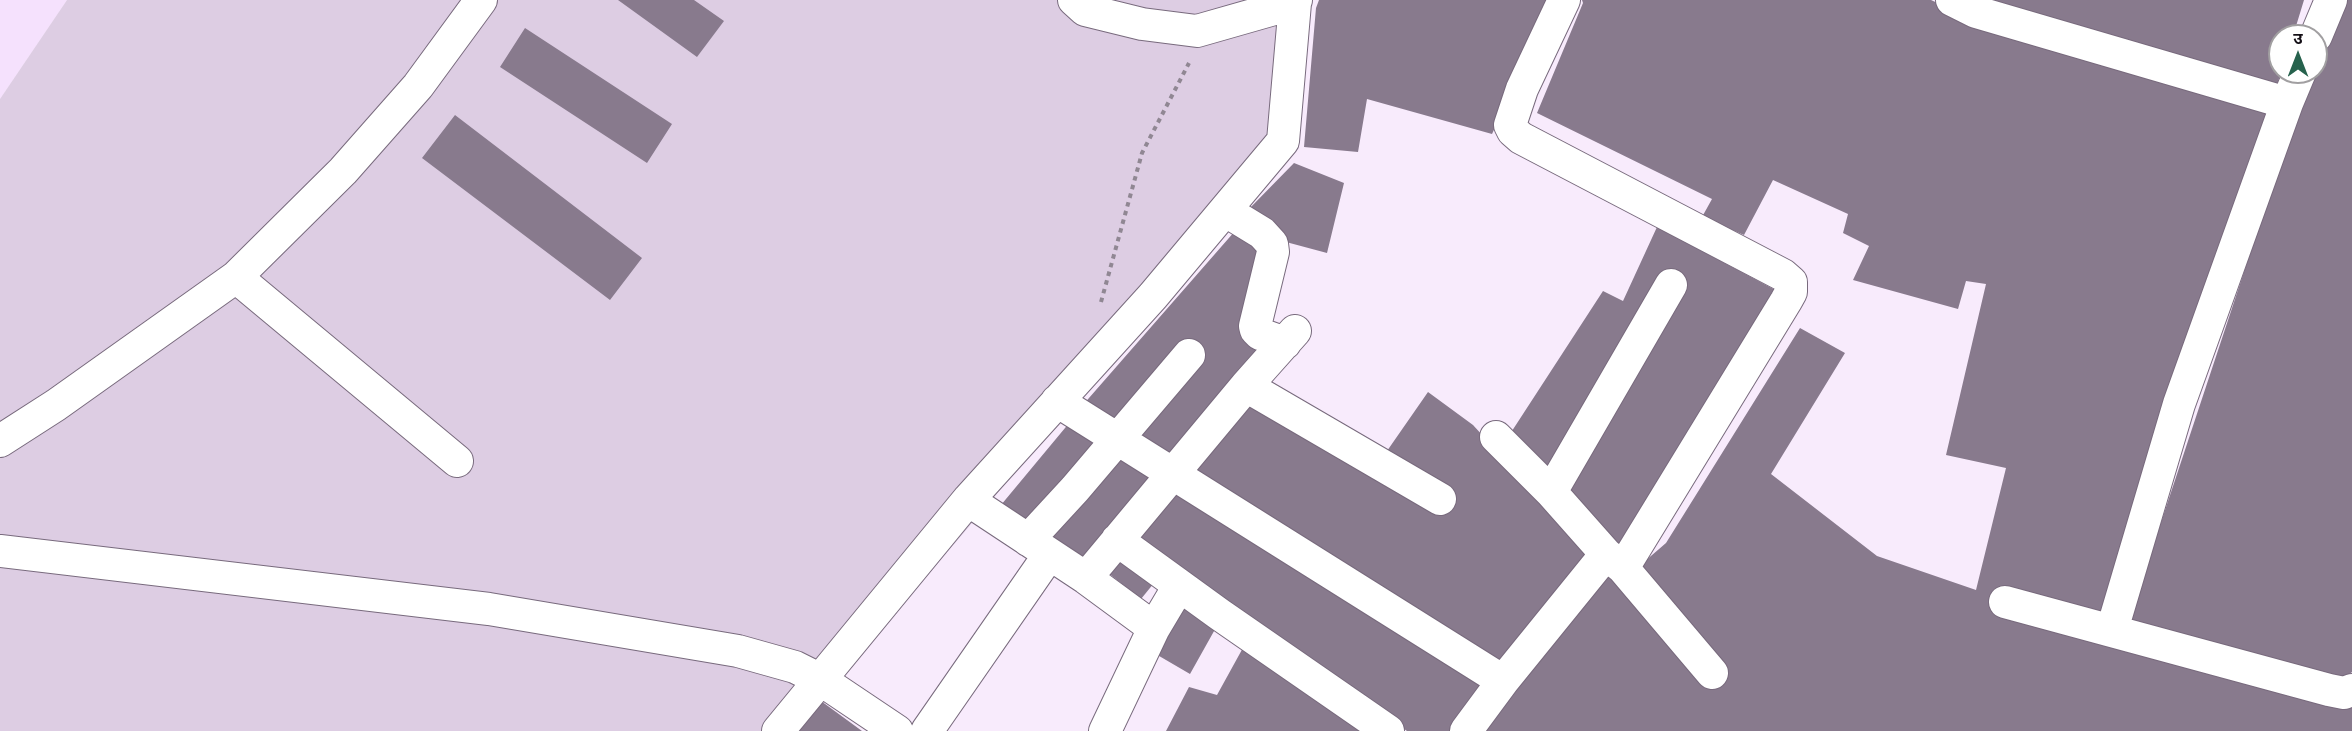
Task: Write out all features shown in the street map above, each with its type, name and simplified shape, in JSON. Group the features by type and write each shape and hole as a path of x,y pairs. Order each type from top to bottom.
{"street":[{"path":"0,441 56,405 236,277 343,171 418,86 481,0"},
{"path":"778,731 968,500 1154,296 1283,141 1296,2 1197,30 1142,24 1085,10 1074,0"},
{"path":"1466,731 1503,681 1615,561 1791,292 1791,282 1783,274 1521,138 1513,131 1510,125 1522,89 1564,0"},
{"path":"1952,0 1977,12 2287,103"},
{"path":"2321,24 2331,0"},
{"path":"2112,630 2179,404 2295,84"},
{"path":"1086,578 1246,386 1290,337 1260,334 1256,330 1255,326 1273,252 1272,243 1262,233 1226,211"},
{"path":"236,277 457,461"},
{"path":"1551,492 1671,285"},
{"path":"927,731 1075,489 1189,356"},
{"path":"1246,386 1440,499"},
{"path":"1057,401 1503,681"},
{"path":"1496,437 1615,561 1712,673"},
{"path":"968,500 1086,578 1154,628"},
{"path":"1118,540 1179,586 1388,731"},
{"path":"0,551 489,609 738,651 795,667 821,680 897,731"},
{"path":"1106,731 1154,628 1179,586"},
{"path":"2005,602 2329,690 2344,693 2352,690"}],"path":[{"path":"1100,304 1142,153 1188,68 1197,30"}],"shaded area":[{"path":"0,0 67,0 0,99"},
{"path":"67,0 1310,0 1293,146 795,731 0,731 0,99"}],"building":[{"path":"618,0 694,0 724,21 697,57"},
{"path":"1319,0 1555,0 1492,134 1367,99 1358,152 1304,147 1316,8"},
{"path":"1582,0 1931,0 1974,20 2273,109 2104,619 1991,608 2352,707 2352,731 1483,731 1610,568 1709,689 1727,675 1637,568 1666,543 1800,328 1845,353 1771,474 1877,556 1976,590 2006,468 1946,455 1986,284 1966,281 1958,309 1853,280 1869,246 1843,233 1848,214 1773,180 1744,235 1702,217 1712,199 1537,113 1583,3"},
{"path":"1980,0 2304,0 2297,24 2268,24 2268,84 2277,84 2276,88"},
{"path":"2342,0 2352,0 2352,672 2343,679 2127,625 2299,106 2308,84 2328,84 2328,34"},
{"path":"525,28 672,124 647,163 500,67"},
{"path":"455,115 642,258 610,300 422,158"},
{"path":"1294,163 1344,183 1327,253 1286,242 1248,210"},
{"path":"1657,227 1779,292 1620,552 1510,434 1603,291 1623,301"},
{"path":"1235,231 1260,249 1267,349 1172,461 1082,406"},
{"path":"1428,392 1473,425 1593,556 1500,668 1187,472 1247,401 1387,451"},
{"path":"1070,422 1102,441 1027,531 996,511"},
{"path":"1119,454 1160,474 1085,564 1046,539"},
{"path":"1177,489 1488,683 1452,731 1407,731 1134,537"},
{"path":"1121,555 1154,583 1141,599 1107,572"},
{"path":"1182,605 1218,624 1190,674 1154,653"},
{"path":"1244,646 1362,731 1166,731 1189,687 1217,695"},
{"path":"821,701 862,731 795,731"}]}
